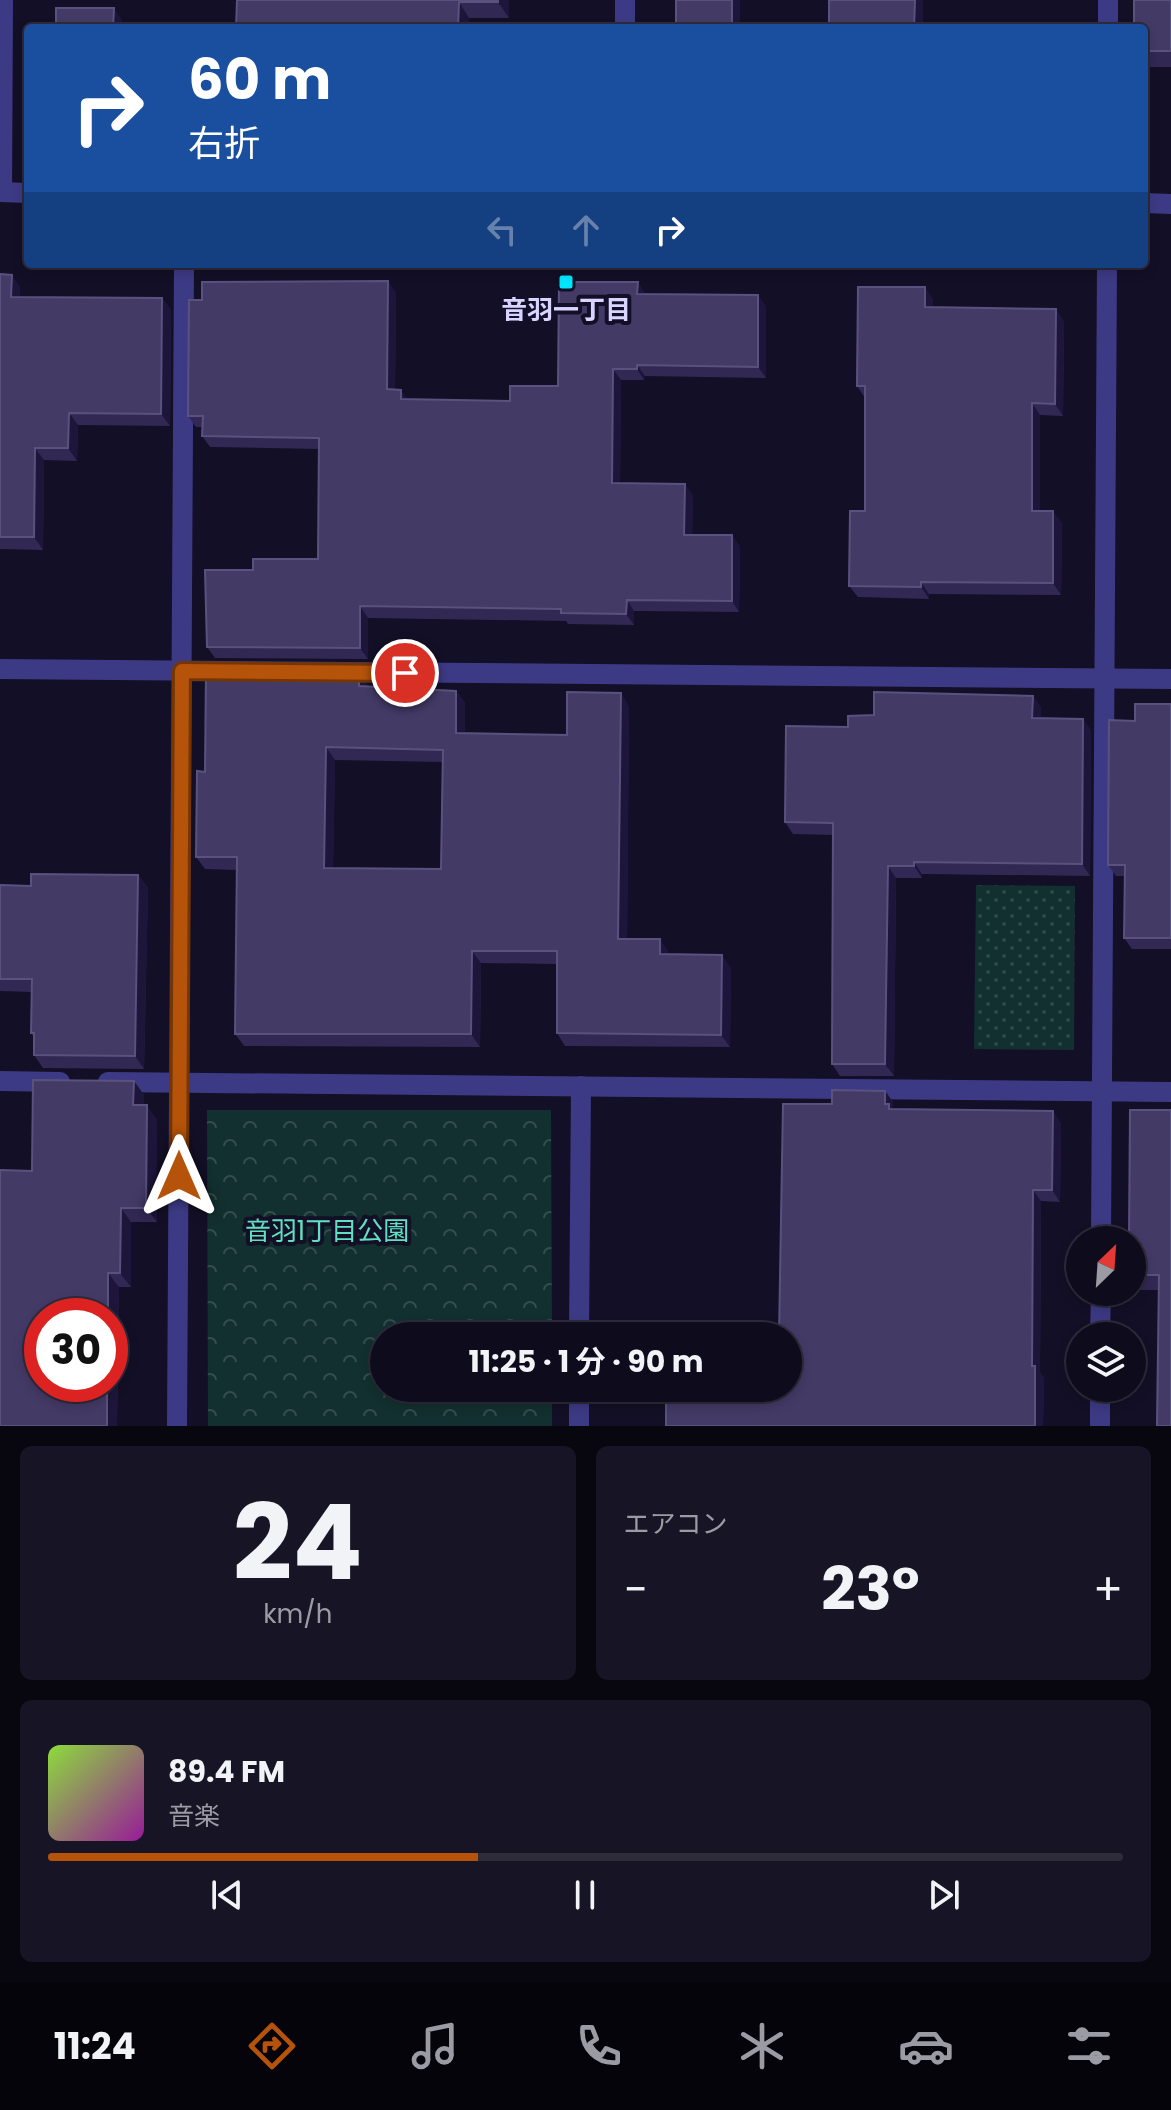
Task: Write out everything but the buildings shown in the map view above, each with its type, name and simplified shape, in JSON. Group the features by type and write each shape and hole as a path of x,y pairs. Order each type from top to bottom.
{"street":[{"path":"3,0 1,192 24,193"},
{"path":"625,0 625,24"},
{"path":"1108,0 1108,24"},
{"path":"1148,203 1171,204"},
{"path":"177,1426 184,268"},
{"path":"1101,1226 1107,268"},
{"path":"0,669 1171,679"},
{"path":"0,1081 1171,1092"},
{"path":"579,1322 581,1086"},
{"path":"579,1402 579,1426"},
{"path":"1100,1402 1100,1426"}],"green space":[{"path":"976,885 1075,886 1074,1050 974,1049"},
{"name":"音羽1丁目公園","path":"207,1110 551,1110 552,1322 370,1322 370,1402 552,1402 552,1426 208,1426"}],"place":[{"name":"音羽一丁目","path":"566,282"}],"route":[{"path":"179,1176 182,671 405,673"}]}
